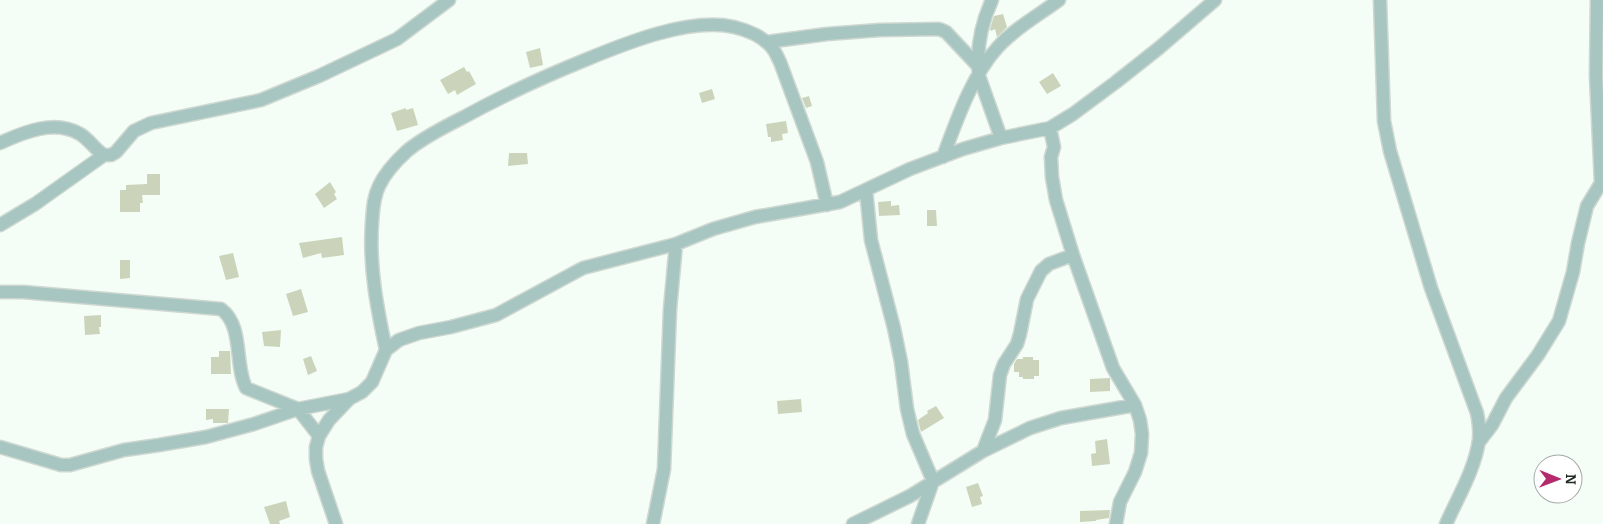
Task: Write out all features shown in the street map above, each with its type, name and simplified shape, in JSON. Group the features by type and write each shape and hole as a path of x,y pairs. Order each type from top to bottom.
{"street":[{"path":"0,226 35,204 104,155 111,155 116,152 134,131 151,123 261,100 397,40 449,0"},
{"path":"978,71 982,25 992,0"},
{"path":"943,157 978,71 998,46 1059,0"},
{"path":"0,447 61,465 70,464 124,450 206,437 254,424 298,409 349,399 362,392 372,382 386,350 399,340 419,332 451,327 496,315 583,268 644,254 713,229 756,216 840,202 910,169 963,149 1001,138 1050,128 1073,114 1116,82 1215,0"},
{"path":"1380,0 1384,121 1390,151 1431,288 1477,413 1480,428 1479,442 1471,468 1446,524"},
{"path":"1479,442 1492,425 1506,398 1538,355 1559,321 1573,272 1587,206 1601,183 1596,76 1597,0"},
{"path":"386,350 373,281 371,240 373,206 379,186 390,169 408,150 491,101 540,78 658,33 693,26 718,25 734,27 753,33 767,42 780,62 817,162 824,184 827,205"},
{"path":"767,42 827,34 880,30 939,29 946,32 978,71 1001,138"},
{"path":"0,143 38,128 65,129 79,134 104,155"},
{"path":"1050,128 1054,147 1051,157 1056,200 1073,255 1113,368 1135,405 1140,420 1142,434 1141,453 1135,472 1120,502 1116,524"},
{"path":"866,190 871,240 896,336 909,417 913,434 933,481 918,524"},
{"path":"653,524 664,469 670,309 676,244"},
{"path":"983,451 995,420 1000,375 1004,364 1017,344 1027,299 1041,271 1049,264 1073,255"},
{"path":"0,292 23,292 221,309 232,321 241,374 246,388 298,409 319,436"},
{"path":"336,524 318,471 316,447 319,436 330,420 349,399"},
{"path":"861,522 910,496 983,451 1030,428 1061,418 1135,405"}],"building":[{"path":"1003,14 1007,27 997,37 995,29 991,31 990,29 994,16"},
{"path":"540,48 543,65 530,68 526,52"},
{"path":"464,67 467,72 469,71 476,84 457,95 455,90 448,94 440,80"},
{"path":"1053,73 1061,86 1047,94 1039,82"},
{"path":"712,89 715,99 702,103 699,93"},
{"path":"809,96 812,106 806,108 802,98"},
{"path":"406,108 406,110 413,108 418,125 397,131 391,113"},
{"path":"786,121 788,133 782,134 783,140 771,142 771,137 768,137 766,124"},
{"path":"509,153 527,153 528,164 508,166"},
{"path":"147,174 160,174 160,195 142,195 143,203 140,203 140,212 120,212 120,190 126,190 126,185 147,184"},
{"path":"330,182 336,192 334,194 337,199 324,208 315,194"},
{"path":"891,201 891,206 899,205 900,215 879,216 878,202"},
{"path":"927,210 936,210 937,226 927,226"},
{"path":"342,237 344,255 322,258 321,253 303,258 299,243"},
{"path":"233,253 239,277 226,280 219,256"},
{"path":"120,260 130,260 130,278 120,279"},
{"path":"301,289 308,312 293,316 286,294"},
{"path":"101,315 100,334 85,335 84,316"},
{"path":"281,330 280,347 264,346 262,332"},
{"path":"219,351 230,351 231,374 211,374 211,357 219,357"},
{"path":"311,356 317,371 308,375 303,359"},
{"path":"1023,357 1033,357 1033,360 1039,360 1039,376 1034,376 1034,379 1023,379 1023,377 1019,377 1019,372 1014,372 1014,364 1017,359 1023,359"},
{"path":"1110,378 1110,391 1090,392 1090,379"},
{"path":"801,399 802,412 778,414 777,401"},
{"path":"936,406 944,418 921,432 918,420 928,413 927,411"},
{"path":"206,409 229,409 228,423 213,423 213,419 206,420"},
{"path":"1107,439 1110,464 1092,466 1091,454 1096,453 1095,441"},
{"path":"978,483 983,496 980,497 982,504 972,507 966,487"},
{"path":"286,501 290,517 279,521 280,524 270,524 264,507"},
{"path":"1110,510 1109,518 1080,522 1080,511"}]}
